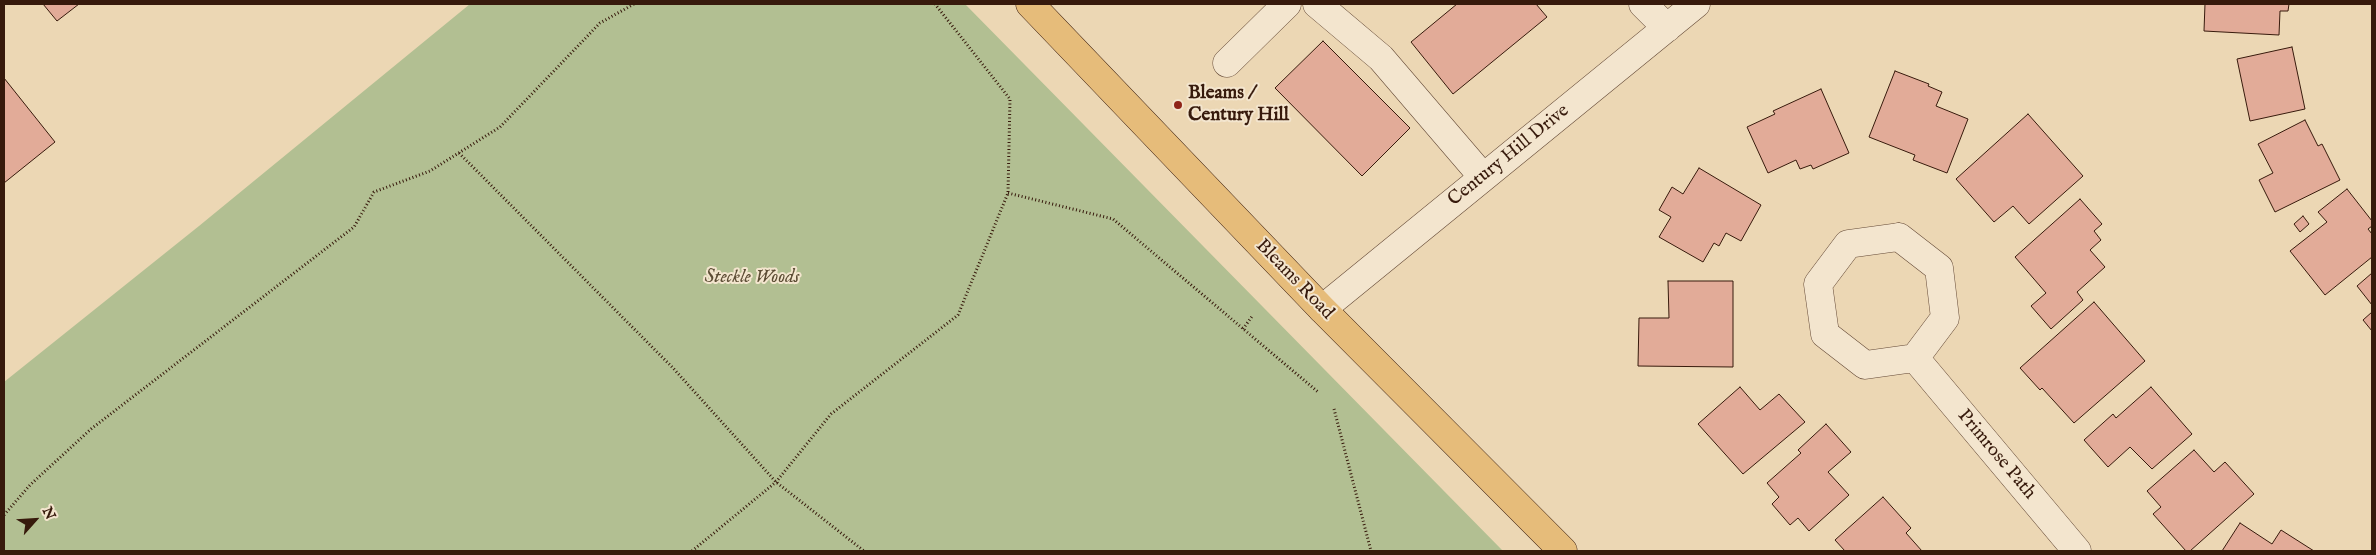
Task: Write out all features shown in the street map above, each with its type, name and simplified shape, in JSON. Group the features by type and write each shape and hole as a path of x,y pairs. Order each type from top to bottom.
{"main road":[{"name":"Bleams Road","path":"1030,4 1322,309 1563,551"}],"street":[{"path":"1227,63 1287,4"},
{"path":"1317,4 1381,58 1483,177"},
{"path":"1643,4 1667,28"},
{"name":"Century Hill Drive","path":"1322,309 1696,4"},
{"path":"1899,237 1939,268 1946,318 1914,358 1865,365 1824,334 1818,284 1848,244 1899,237"},
{"name":"Primrose Path","path":"1914,358 2078,551"}],"path":[{"path":"4,514 30,484 91,429 354,226 374,192 430,171 500,127 600,23 634,4"},
{"path":"692,551 776,482 832,414 958,315 1008,193 1010,99 935,4"},
{"path":"459,153 673,368 776,482 864,551"},
{"path":"1008,193 1113,220 1318,392"},
{"path":"1243,329 1253,315"},
{"path":"1334,409 1371,551"}],"green space":[{"name":"Steckle Woods","path":"470,4 965,4 1503,551 4,551 4,382 199,226"}],"building":[{"path":"43,4 79,4 57,21"},
{"path":"1457,4 1536,4 1547,17 1453,94 1411,42"},
{"path":"2205,4 2289,4 2288,11 2280,11 2279,35 2204,31"},
{"path":"1323,41 1410,128 1362,176 1275,88"},
{"path":"2292,47 2305,109 2250,121 2237,59"},
{"path":"1895,71 1929,84 1928,86 1942,92 1936,106 1968,119 1947,173 1913,160 1915,155 1869,137"},
{"path":"4,78 55,142 4,183"},
{"path":"1821,89 1849,153 1813,169 1811,165 1800,169 1796,160 1768,173 1747,127 1775,114 1773,111"},
{"path":"2028,114 2083,176 2029,224 2013,206 1994,222 1956,179"},
{"path":"2305,120 2318,146 2322,144 2340,180 2275,212 2259,180 2273,173 2258,144"},
{"path":"1699,168 1761,205 1741,241 1726,233 1719,246 1714,243 1703,262 1659,237 1671,217 1659,210 1672,187 1683,194"},
{"path":"2347,189 2372,221 2372,226 2368,229 2372,234 2372,257 2325,295 2290,251 2327,222 2318,212"},
{"path":"2080,199 2102,224 2094,231 2101,240 2090,250 2105,267 2077,292 2083,300 2051,329 2031,306 2046,293 2015,257"},
{"path":"2303,216 2309,224 2300,232 2294,224"},
{"path":"2372,273 2372,305 2357,286"},
{"path":"1668,281 1733,281 1733,367 1638,366 1639,318 1669,318"},
{"path":"2094,302 2145,361 2074,423 2042,388 2040,390 2020,368"},
{"path":"2372,312 2372,331 2363,320"},
{"path":"1740,387 1760,410 1779,394 1805,422 1743,474 1698,424"},
{"path":"2151,387 2192,434 2152,469 2130,447 2108,467 2084,440 2113,414 2116,418"},
{"path":"1826,424 1851,452 1828,472 1849,495 1809,531 1798,518 1790,525 1772,504 1779,497 1767,483 1801,453 1798,450"},
{"path":"2194,450 2214,472 2225,462 2254,494 2190,551 2186,551 2153,514 2161,507 2147,491"},
{"path":"1883,497 1911,528 1906,533 1922,551 1845,551 1835,540"},
{"path":"2240,523 2272,544 2281,530 2314,551 2222,551"}],"place":[{"name":"Bleams / Century Hill","path":"1178,105"}]}
